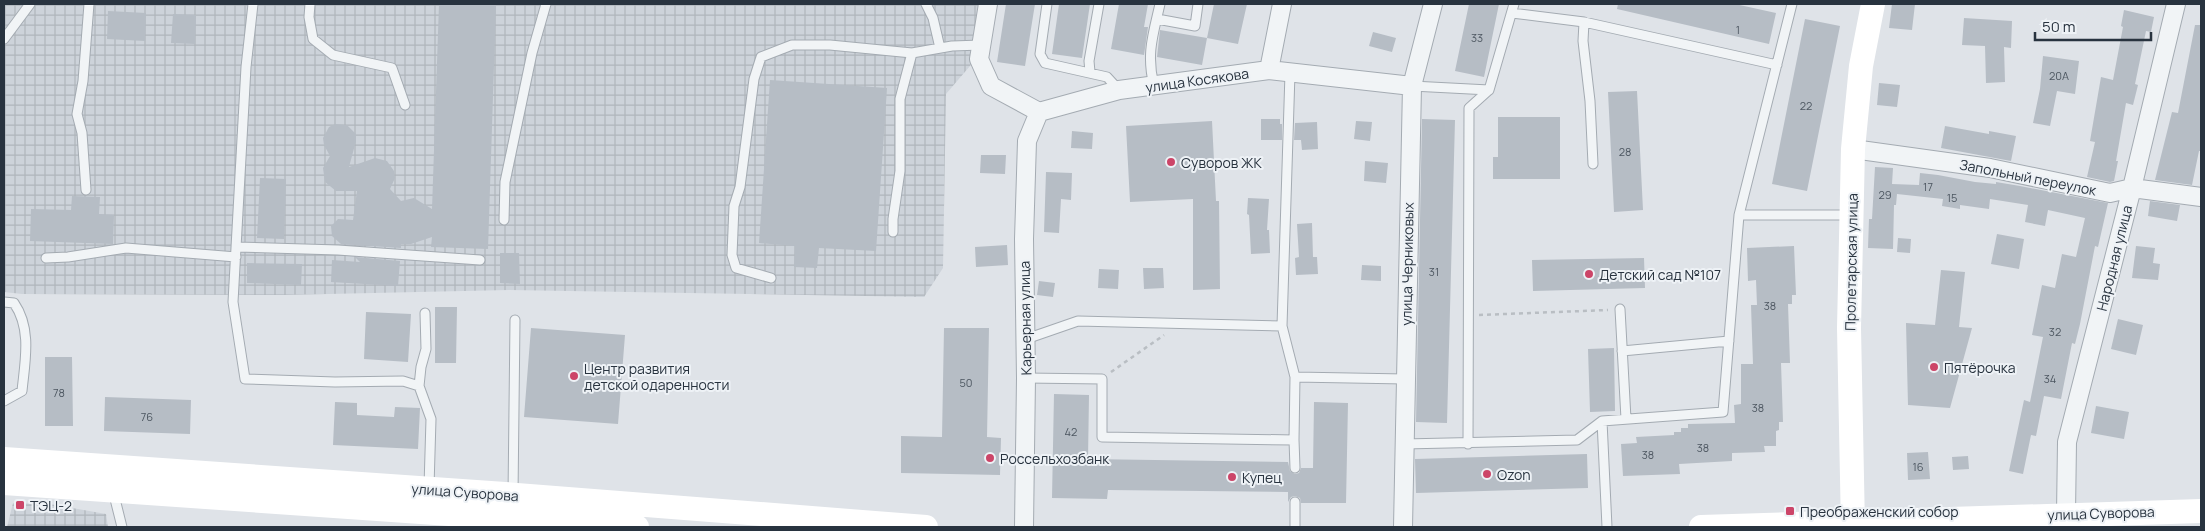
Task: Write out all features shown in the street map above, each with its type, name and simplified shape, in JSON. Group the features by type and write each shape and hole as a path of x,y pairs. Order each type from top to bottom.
{"main road":[{"name":"Пролетарская улица","path":"1853,524 1849,328 1854,149 1861,66 1874,4"},
{"name":"улица Суворова","path":"4,459 926,527"},
{"name":"улица Суворова","path":"4,483 504,523 637,527"},
{"path":"504,523 509,495"},
{"name":"улица Суворова","path":"1701,527 1853,524 2201,510"}],"street":[{"path":"988,4 979,58 991,86 1039,112"},
{"path":"1269,70 1282,4"},
{"name":"улица Черниковых","path":"1403,527 1412,86 1433,4"},
{"name":"Народная улица","path":"2066,514 2067,442 2132,188 2176,4"},
{"name":"улица Косякова","path":"1039,112 1119,90 1269,70 1412,86"},
{"name":"Карьерная улица","path":"1024,527 1026,340 1024,239 1027,141 1039,112"},
{"name":"Запольный переулок","path":"1854,149 1990,168 2110,193 2132,188 2201,197"}],"lane":[{"path":"4,40 30,4"},
{"path":"86,190 82,133 77,114 83,81 89,4"},
{"path":"253,4 246,67 233,302 245,379 335,382 403,381 419,386"},
{"path":"310,4 309,17 313,39 333,55 392,68 405,105"},
{"path":"504,220 505,182 532,53 546,4"},
{"path":"926,4 933,18 940,48"},
{"path":"1047,4 1040,54 1045,64 1107,77 1119,90"},
{"path":"1090,72 1099,4"},
{"path":"1154,86 1149,54 1160,4"},
{"path":"1157,19 1195,26 1198,4"},
{"path":"1404,444 1577,440 1602,421 1723,412 1739,215 1792,4"},
{"path":"1468,444 1469,108 1490,90 1513,8 1777,65"},
{"path":"1584,22 1583,41 1590,101 1593,164"},
{"path":"772,278 736,268 732,255 734,206 740,187 754,79 761,57 792,45 830,46 912,53 940,48 981,46"},
{"path":"893,232 892,219 900,171 900,100 912,53"},
{"path":"1290,73 1282,326 1295,377 1295,468"},
{"path":"1412,86 1490,90"},
{"path":"1739,215 1852,215"},
{"path":"237,247 338,250 480,260"},
{"path":"46,258 68,257 126,248 236,257"},
{"path":"4,302 14,303 21,314 27,343 22,391 4,401"},
{"path":"1620,309 1626,419"},
{"path":"425,313 426,349 421,366 419,386 431,419 429,490"},
{"path":"509,495 515,320"},
{"path":"1026,340 1078,321 1282,326"},
{"path":"1622,351 1729,341"},
{"path":"1295,377 1405,379"},
{"path":"1026,378 1102,379 1102,437 1294,440"},
{"path":"1602,421 1607,527"},
{"path":"112,491 122,527"},
{"path":"1295,502 1295,527"}],"path":[{"path":"1469,315 1620,309"},
{"path":"1102,379 1180,324"}],"shaded area":[{"path":"4,4 985,4 976,59 946,94 943,268 924,297 509,290 283,295 22,294 4,292"},
{"path":"13,503 50,504 106,514 108,527 7,527"}],"building":[{"path":"439,4 496,4 488,249 431,247 432,237 411,244 401,244 401,248 341,244 332,236 331,226 338,219 353,220 357,191 336,191 325,182 323,168 330,156 324,145 323,138 329,127 335,124 347,125 356,134 349,167 375,158 387,161 394,171 395,178 390,189 401,201 414,198 432,209"},
{"path":"1006,4 1035,4 1025,66 997,62"},
{"path":"1059,4 1090,4 1082,58 1052,54"},
{"path":"1119,4 1148,4 1144,27 1148,27 1144,55 1111,49"},
{"path":"1214,4 1247,4 1238,44 1207,38"},
{"path":"1469,4 1499,4 1484,77 1455,71"},
{"path":"1618,4 1735,4 1776,13 1769,44 1617,9"},
{"path":"1892,4 1915,4 1912,30 1889,28"},
{"path":"2124,10 2154,17 2151,32 2146,31 2135,84 2138,85 2133,105 2126,103 2114,181 2110,182 2087,177 2095,142 2090,141 2101,77 2113,80 2123,27 2121,26"},
{"path":"108,11 146,13 145,41 107,39"},
{"path":"173,14 196,15 195,44 171,43"},
{"path":"1964,18 2012,21 2011,48 2004,47 2005,82 1986,83 1985,46 1962,45"},
{"path":"1805,19 1840,26 1807,191 1772,184"},
{"path":"2195,25 2201,25 2201,151 2199,151 2192,185 2155,180 2172,112 2178,113"},
{"path":"1160,30 1207,38 1202,65 1157,57"},
{"path":"1373,32 1396,38 1392,52 1369,46"},
{"path":"2043,56 2079,61 2075,94 2057,91 2050,126 2033,123 2040,89"},
{"path":"770,80 887,88 876,251 819,248 817,268 794,267 795,246 759,243"},
{"path":"1879,83 1900,85 1897,107 1877,105"},
{"path":"1637,91 1643,210 1614,212 1608,92"},
{"path":"1498,117 1560,117 1560,179 1493,179 1493,157 1498,157"},
{"path":"1261,119 1280,119 1280,124 1282,124 1282,140 1261,140"},
{"path":"1422,119 1455,120 1447,423 1416,422"},
{"name":"Суворов ЖК","path":"1212,121 1216,201 1219,201 1220,289 1193,290 1193,199 1130,202 1126,126"},
{"path":"1356,121 1372,122 1370,141 1354,139"},
{"path":"1317,122 1318,149 1302,150 1301,140 1294,140 1295,123"},
{"path":"1945,126 1989,134 1989,131 2016,136 2011,161 1941,148"},
{"path":"1072,131 1093,133 1092,149 1071,148"},
{"path":"981,155 1006,155 1005,174 980,173"},
{"path":"1365,161 1388,163 1386,183 1364,181"},
{"path":"1875,167 1893,168 1892,184 1919,185 1920,173 1975,182 1996,184 1996,182 2108,203 2098,247 2095,246 2080,324 2075,344 2072,343 2061,399 2044,396 2036,436 2031,435 2023,474 2009,471 2024,400 2030,402 2043,337 2032,335 2042,285 2055,288 2062,254 2076,257 2085,218 2048,210 2045,226 2025,222 2028,205 1990,199 1989,209 1960,205 1960,209 1942,206 1943,199 1897,194 1896,205 1894,205 1893,249 1868,248 1869,219 1872,219"},
{"path":"1046,172 1072,173 1071,200 1061,199 1059,233 1044,232"},
{"path":"260,178 286,179 284,239 257,238"},
{"path":"72,196 100,197 99,214 114,215 113,244 30,241 31,209 71,210"},
{"path":"1248,198 1269,199 1267,230 1269,230 1270,253 1251,254 1249,215 1247,214"},
{"path":"2150,201 2180,205 2177,221 2148,216"},
{"path":"1312,223 1313,257 1317,257 1318,274 1296,275 1295,258 1299,257 1297,224"},
{"path":"1997,234 2024,239 2019,269 1991,264"},
{"path":"1898,238 1911,239 1910,253 1897,252"},
{"path":"1007,245 1008,265 976,267 975,247"},
{"path":"1794,246 1796,295 1792,295 1792,304 1788,304 1790,363 1781,363 1783,422 1779,422 1779,430 1776,431 1776,446 1764,446 1765,452 1732,453 1732,461 1679,464 1680,474 1623,476 1621,444 1637,443 1636,437 1674,435 1674,432 1681,432 1681,428 1688,428 1688,424 1735,423 1734,405 1741,404 1741,364 1753,364 1751,305 1757,305 1756,280 1748,281 1747,248"},
{"path":"2136,246 2155,248 2153,263 2160,264 2158,280 2132,278"},
{"path":"500,253 519,253 520,284 500,283"},
{"path":"355,257 400,261 398,286 331,282 332,260 360,262"},
{"name":"Детский сад №107","path":"1644,258 1645,288 1533,291 1532,260"},
{"path":"247,263 302,264 301,285 247,283"},
{"path":"1362,265 1381,266 1381,281 1361,280"},
{"path":"1143,268 1163,268 1164,288 1144,289"},
{"path":"1099,269 1119,270 1118,289 1098,288"},
{"name":"Пятёрочка","path":"1941,270 1965,272 1959,327 1972,328 1950,408 1908,405 1906,323 1935,325"},
{"path":"1039,281 1055,283 1053,297 1037,295"},
{"path":"435,307 457,307 456,363 435,363"},
{"path":"366,312 411,314 408,362 364,359"},
{"path":"2118,319 2143,325 2136,355 2111,349"},
{"name":"Центр развития детской одаренности","path":"531,328 625,335 618,424 524,417"},
{"path":"944,328 989,328 987,437 1001,438 1000,475 901,473 901,436 942,437"},
{"path":"1614,348 1615,411 1590,412 1588,349"},
{"path":"45,357 72,357 73,426 45,426"},
{"path":"1054,394 1089,395 1088,459 1288,462 1290,471 1295,474 1299,473 1301,468 1313,468 1314,402 1348,403 1346,503 1301,503 1300,498 1295,496 1291,497 1288,502 1288,492 1108,490 1107,499 1052,498"},
{"path":"105,397 191,400 190,434 104,431"},
{"path":"335,402 357,403 357,415 394,417 395,407 420,408 418,449 333,445"},
{"path":"2096,406 2129,412 2124,439 2091,433"},
{"path":"1928,452 1930,479 1908,480 1907,453"},
{"path":"1587,454 1588,488 1416,493 1415,459"},
{"path":"1968,456 1969,469 1953,470 1952,457"}],"place":[{"name":"Суворов ЖК","path":"1171,162"},
{"name":"Детский сад №107","path":"1589,274"},
{"name":"Пятёрочка","path":"1934,367"},
{"name":"Центр развития детской одаренности","path":"574,376"},
{"name":"Россельхозбанк","path":"990,458"},
{"name":"Ozon","path":"1487,474"},
{"name":"Купец","path":"1232,477"},
{"name":"ТЭЦ-2","path":"20,505"},
{"name":"Преображенский собор","path":"1790,511"}]}
